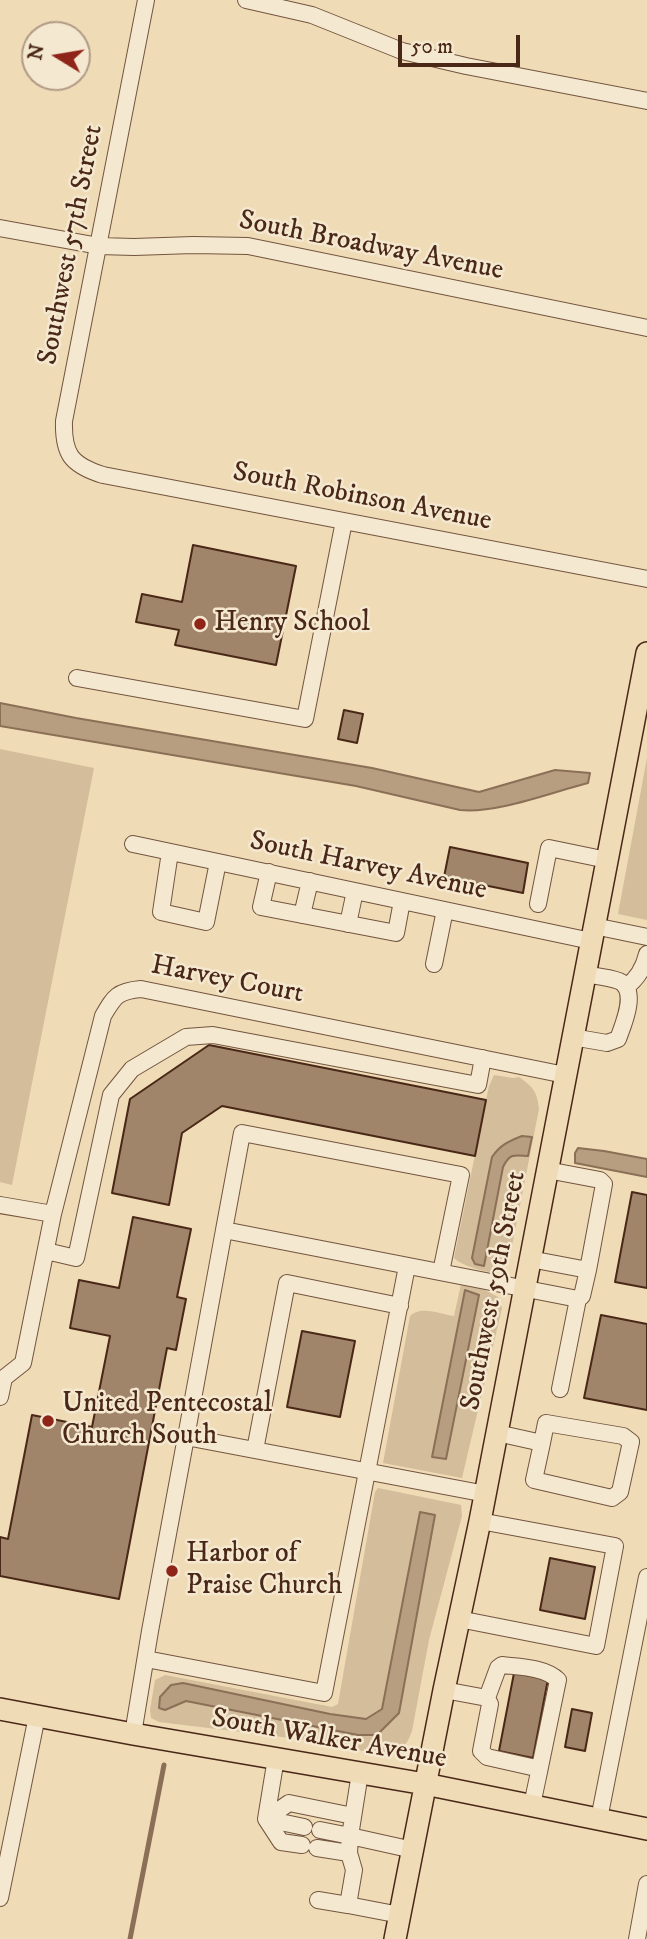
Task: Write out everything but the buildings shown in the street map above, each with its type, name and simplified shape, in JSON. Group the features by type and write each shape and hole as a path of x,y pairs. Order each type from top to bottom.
{"main road":[{"name":"Southwest 59th Street","path":"395,1939 486,1494 647,653"},
{"name":"South Walker Avenue","path":"0,1709 425,1784 647,1829"}],"street":[{"name":"Southwest 57th Street","path":"71,459 63,440 64,421 146,0"},
{"path":"246,0 312,15 402,51 647,101"},
{"name":"South Broadway Avenue","path":"0,228 99,246 248,246 647,328"},
{"name":"South Robinson Avenue","path":"71,459 85,469 103,475 647,579"},
{"path":"78,678 305,719 344,521"},
{"name":"South Harvey Avenue","path":"133,844 446,910 592,934 647,937"},
{"path":"538,904 549,848 607,860"},
{"path":"170,852 161,912 206,922 218,862"},
{"path":"269,872 261,907 396,933 402,901"},
{"path":"302,915 310,881"},
{"path":"348,924 355,891"},
{"path":"435,964 446,910"},
{"path":"626,986 645,965 647,954"},
{"path":"572,1037 607,1043 618,1040 627,1016 629,999 626,986 619,981 584,974"},
{"name":"Harvey Court","path":"53,1214 103,1016 114,997 125,990 141,989 565,1075"},
{"path":"46,1251 76,1258 111,1095 132,1069 187,1037 213,1035 478,1085 483,1058"},
{"path":"133,1734 242,1133 461,1175 440,1272"},
{"path":"547,1170 600,1180 604,1184 588,1270 582,1296 578,1299 560,1389"},
{"path":"0,1205 53,1214 23,1363 4,1378 0,1397"},
{"path":"224,1230 578,1299"},
{"path":"530,1259 588,1270"},
{"path":"146,1659 324,1693 407,1266"},
{"path":"255,1450 287,1283 400,1306"},
{"path":"546,1423 623,1436 631,1442 620,1492 612,1498 534,1480 542,1443 546,1423"},
{"path":"497,1433 542,1443"},
{"path":"186,1437 486,1494"},
{"path":"459,1619 596,1646 615,1546 480,1521"},
{"path":"599,1819 643,1615 647,1577"},
{"path":"531,1805 539,1772 558,1680 555,1676 539,1670 502,1665 498,1668 488,1698 490,1703 481,1751 487,1757 536,1768 539,1772"},
{"path":"444,1690 488,1698"},
{"path":"0,1898 37,1716"},
{"path":"276,1758 266,1819 281,1842 349,1853"},
{"path":"348,1905 354,1870 349,1853 350,1836 360,1773"},
{"path":"266,1819 289,1803 353,1816"},
{"path":"266,1819 412,1850"},
{"path":"637,1939 647,1884"},
{"path":"318,1900 400,1915"}],"shaded area":[{"path":"0,703 372,768 479,792 555,770 590,773 588,783 541,797 490,809 460,810 356,786 0,726"},
{"path":"0,749 94,768 12,1185 0,1182"},
{"path":"647,758 647,920 618,914"},
{"path":"494,1075 519,1077 531,1087 539,1109 508,1262 501,1271 491,1272 476,1269 454,1258 489,1086"},
{"path":"522,1136 532,1137 528,1156 513,1156 503,1167 484,1266 475,1264 472,1258 492,1157 505,1144"},
{"path":"578,1148 647,1159 647,1177 575,1163"},
{"path":"461,1284 481,1288 498,1297 502,1308 462,1478 383,1463 410,1316 425,1311 454,1316"},
{"path":"465,1290 479,1295 446,1459 432,1457"},
{"path":"378,1488 461,1505 462,1516 429,1640 412,1731 402,1748 384,1755 299,1739 159,1722 151,1718 155,1680 165,1675 332,1707 338,1704 375,1492"},
{"path":"420,1512 435,1515 399,1713 377,1735 358,1735 186,1701 165,1710 159,1708 160,1697 171,1685 183,1683 366,1719 382,1709"}],"waterway":[{"path":"130,1939 164,1765"}],"place":[{"name":"Henry School","path":"200,624"},
{"name":"United Pentecostal Church South","path":"48,1421"},
{"name":"Harbor of Praise Church","path":"172,1571"}]}
